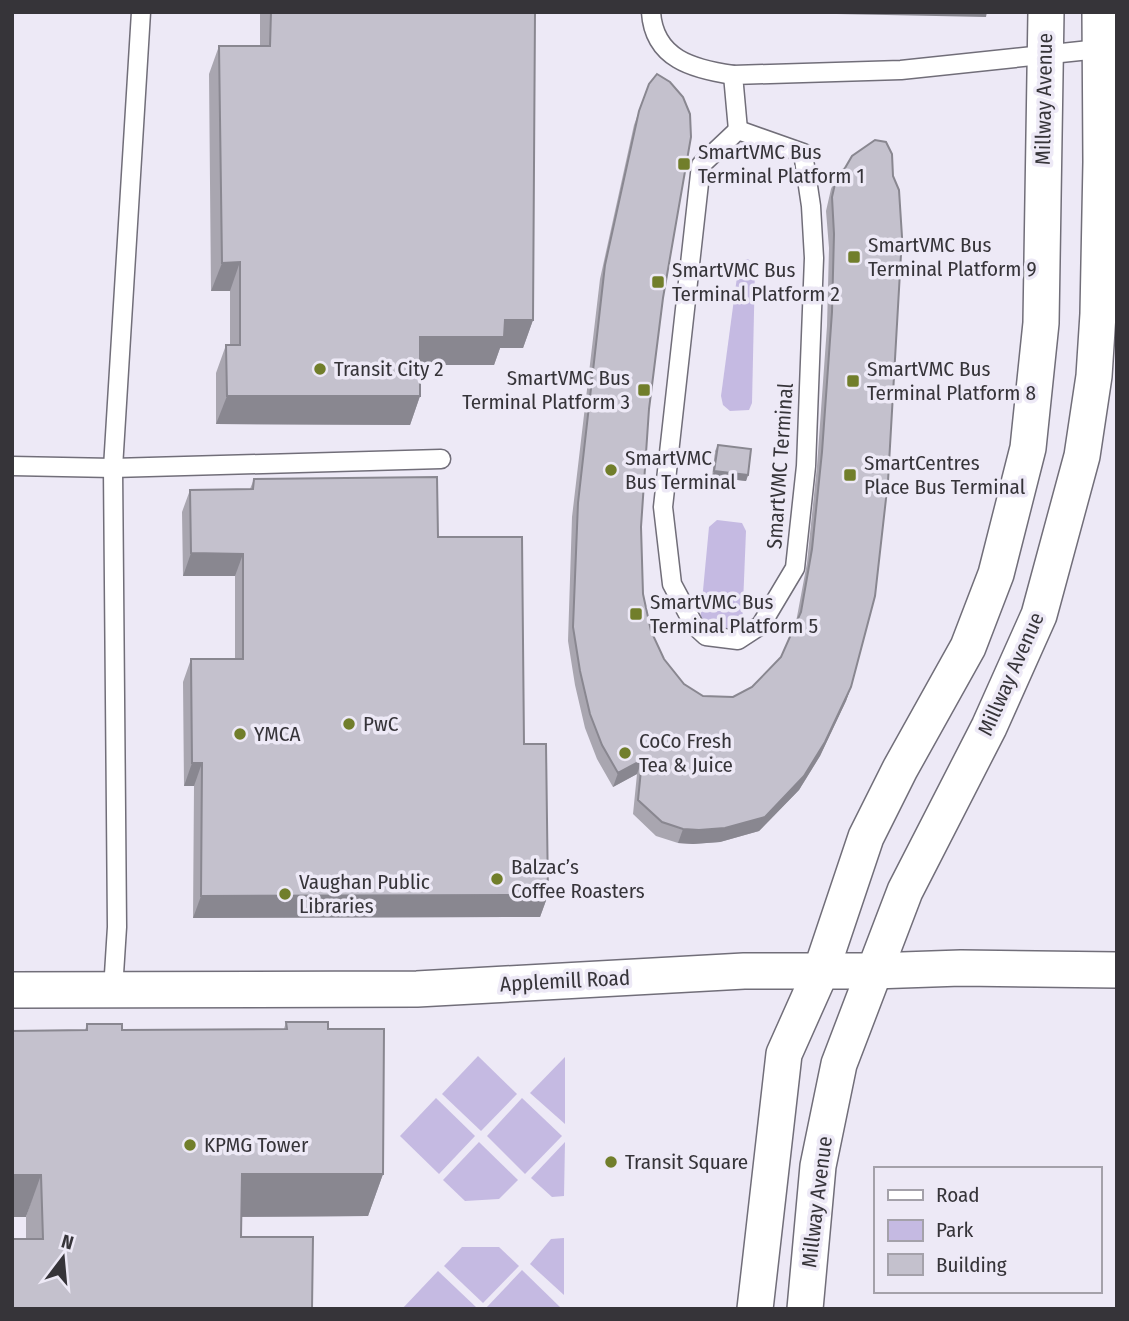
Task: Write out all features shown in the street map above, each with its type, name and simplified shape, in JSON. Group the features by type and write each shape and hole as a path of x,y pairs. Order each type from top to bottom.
{"street":[{"name":"Millway Avenue","path":"755,1309 784,1054 821,971 866,837 973,635 996,574 1028,449 1041,323 1046,12"},
{"name":"Millway Avenue","path":"805,1309 818,1166 839,1064 905,891 989,727 1039,615 1082,456 1103,408 1098,314 1100,12"},
{"name":"Applemill Road","path":"12,990 417,989 744,971 961,968 1117,970"}],"lane":[{"path":"113,990 117,928 113,468 141,12"},
{"path":"651,12 657,40 671,55 703,71 733,75 901,70 1099,49"},
{"path":"733,75 738,130"},
{"name":"SmartVMC Terminal","path":"738,130 803,153 811,205 814,258 806,466 795,568 761,625 738,640 706,636 694,625 672,584 663,507 701,164 738,130"},
{"path":"12,466 113,468 441,459"}],"green space":[{"path":"748,259 755,267 752,403 749,410 730,411 723,405 721,396 739,262"},
{"path":"717,520 742,523 746,531 742,629 736,634 707,630 700,622 709,527"},
{"path":"478,1056 517,1094 481,1131 442,1094"},
{"path":"565,1057 565,1124 530,1093"},
{"path":"436,1098 475,1136 439,1174 400,1136"},
{"path":"522,1098 562,1136 525,1174 487,1136"},
{"path":"479,1142 518,1180 499,1199 465,1201 443,1180"},
{"path":"565,1142 564,1196 552,1197 531,1178"},
{"path":"564,1238 564,1295 530,1264 551,1239"},
{"path":"462,1247 499,1247 519,1266 483,1303 444,1266"},
{"path":"522,1270 561,1308 561,1309 486,1308"},
{"path":"438,1271 477,1308 477,1309 402,1309"}],"building":[{"path":"271,12 535,12 533,320 505,320 504,337 420,337 420,396 227,396 226,345 240,345 240,262 222,263 219,46 270,46"},
{"name":"SmartCentres Place Bus Terminal","path":"657,74 670,82 683,97 690,114 691,137 663,298 649,409 641,527 643,594 651,631 664,659 684,684 703,696 733,697 752,687 781,657 801,612 812,549 822,452 832,312 832,197 837,175 852,156 875,140 886,142 892,154 893,176 899,190 902,237 888,481 875,596 851,687 825,742 804,776 765,817 725,828 699,830 683,829 662,822 638,800 642,760 618,773 602,745 590,714 573,627 578,503 605,265 639,111 649,84"},
{"path":"718,445 751,449 748,475 714,471"},
{"name":"PwC","path":"437,477 438,537 522,537 524,744 546,744 548,895 201,896 202,763 192,763 191,659 243,659 243,554 191,553 190,490 253,489 254,479"},
{"name":"KPMG Tower","path":"286,1022 328,1022 328,1029 384,1029 383,1174 242,1174 241,1237 313,1237 312,1309 12,1309 12,1239 43,1239 41,1175 12,1175 12,1031 87,1030 87,1024 122,1024 122,1030 287,1029"}],"place":[{"name":"SmartVMC Bus Terminal Platform 1","path":"684,164"},
{"name":"SmartVMC Bus Terminal Platform 9","path":"854,257"},
{"name":"SmartVMC Bus Terminal Platform 2","path":"658,282"},
{"name":"Transit City 2","path":"320,369"},
{"name":"SmartVMC Bus Terminal Platform 8","path":"853,381"},
{"name":"SmartVMC Bus Terminal Platform 3","path":"644,390"},
{"name":"SmartVMC Bus Terminal","path":"611,470"},
{"name":"SmartCentres Place Bus Terminal","path":"850,475"},
{"name":"SmartVMC Bus Terminal Platform 5","path":"636,614"},
{"name":"PwC","path":"349,724"},
{"name":"YMCA","path":"240,734"},
{"name":"CoCo Fresh Tea & Juice","path":"625,753"},
{"name":"Balzac’s Coffee Roasters","path":"497,879"},
{"name":"Vaughan Public Libraries","path":"285,894"},
{"name":"KPMG Tower","path":"190,1145"},
{"name":"Transit Square","path":"611,1162"}]}
